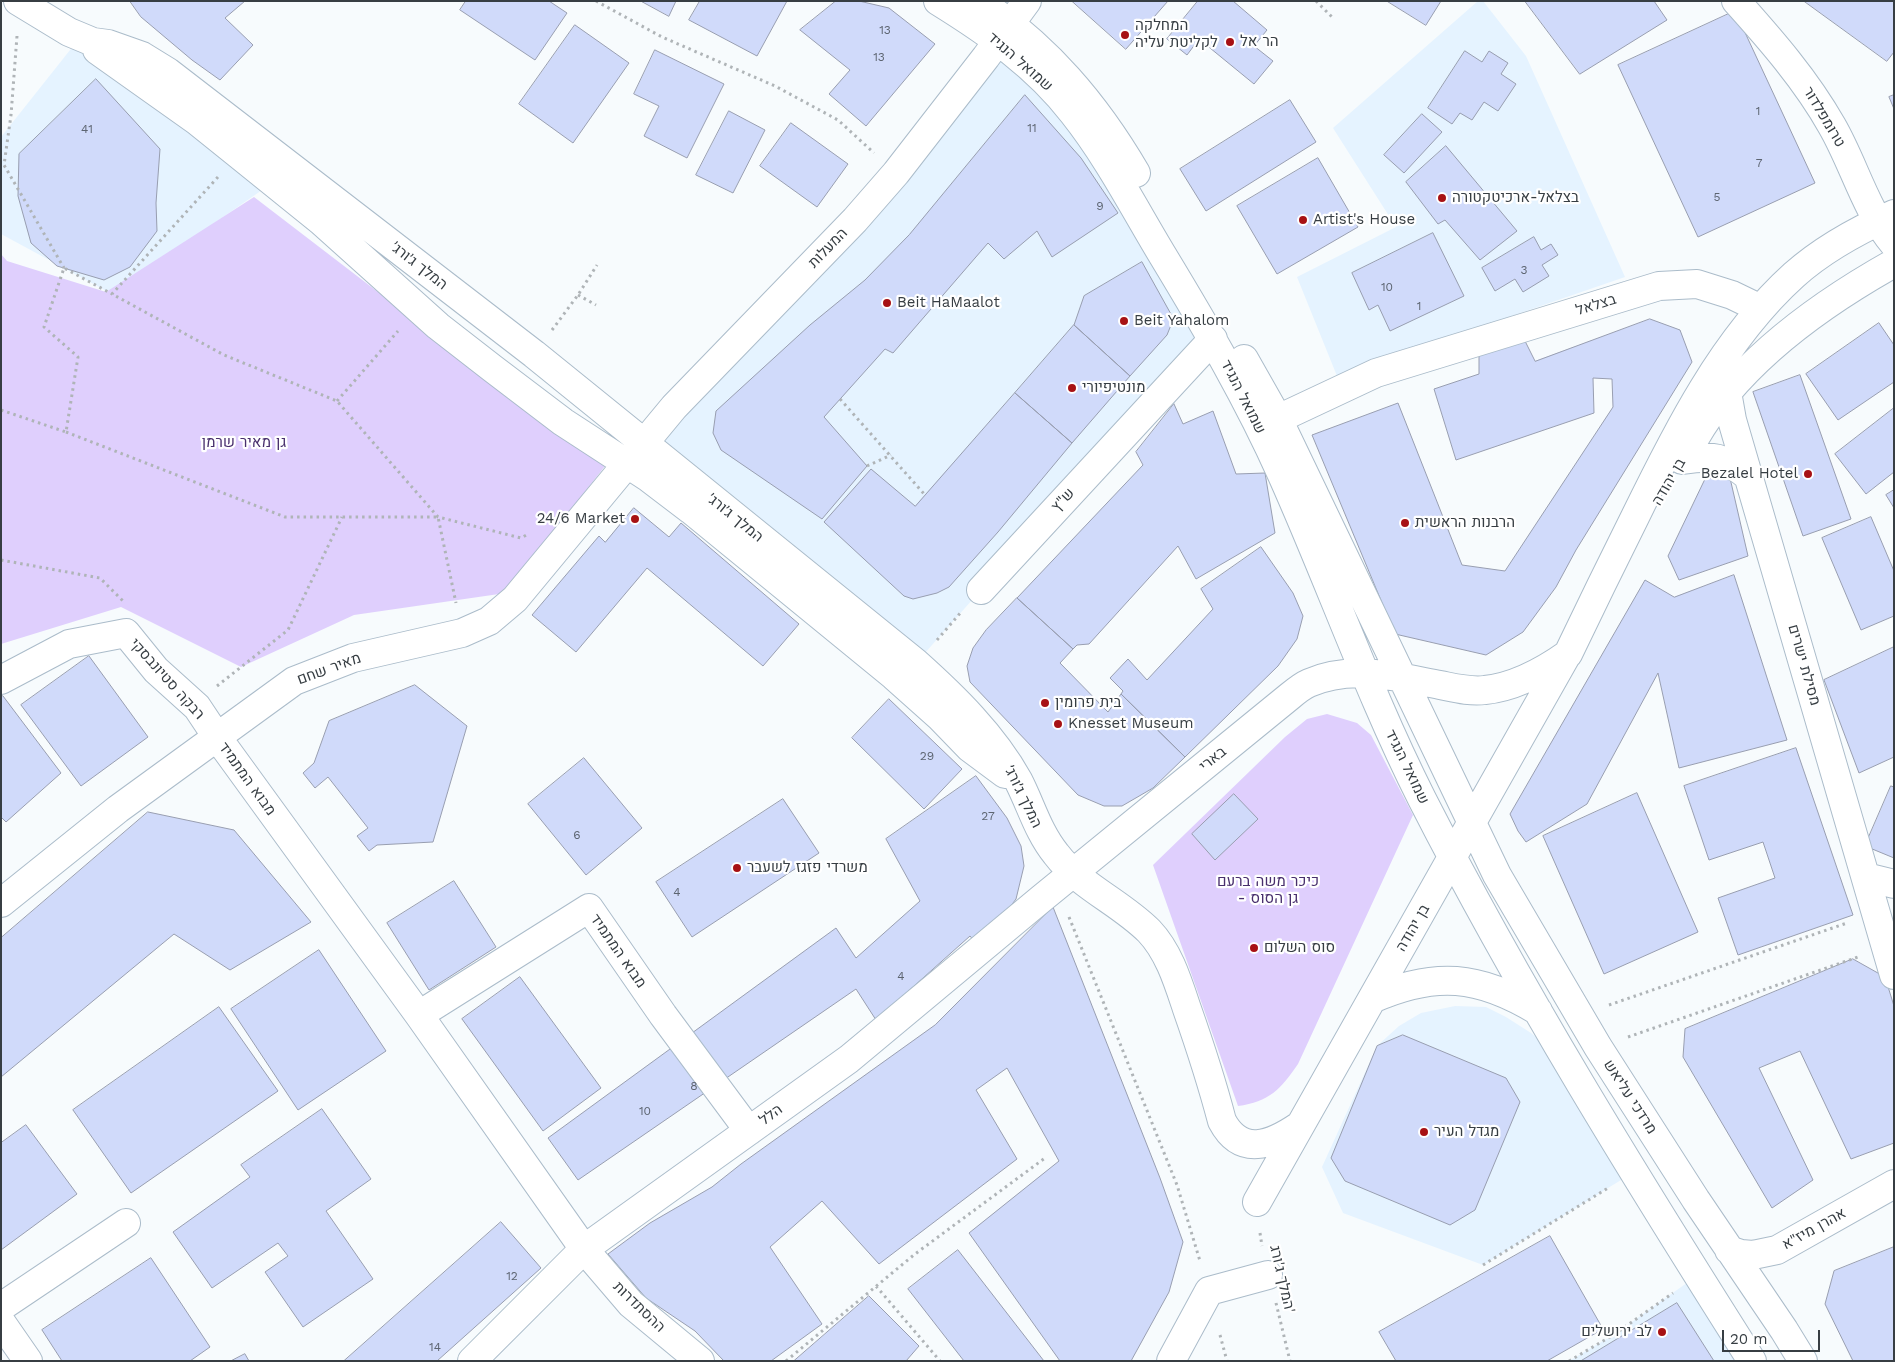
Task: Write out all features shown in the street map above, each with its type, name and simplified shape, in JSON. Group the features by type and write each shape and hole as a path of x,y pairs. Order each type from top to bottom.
{"street":[{"name":"שמואל הנגיד","path":"938,1 1005,32 1062,70 1101,118 1126,157 1278,418 1472,824"},
{"name":"שמואל הנגיד","path":"979,1 1073,112 1108,163 1213,339 1246,400 1280,471 1387,725 1452,858"},
{"name":"המעלות","path":"634,452 674,407 855,220 896,173 1027,1"},
{"name":"טרומפלדור","path":"1736,1 1814,96 1885,218 1894,244"},
{"name":"המלך ג׳ורג׳","path":"19,2 69,32 87,40 108,44 142,56 168,72 534,354 634,452 916,663 958,702 1005,759 1018,782 1040,832 1056,855 1073,873 1132,915 1151,933 1166,954 1202,1050 1222,1121 1227,1131 1244,1143 1258,1144 1271,1142 1299,1126"},
{"path":"69,32 145,83 238,154 320,221 438,326 563,422 634,452 691,510 847,636 940,717 970,748 998,770 1018,782"},
{"path":"1761,309 1796,273 1834,244 1885,218"},
{"name":"בן יהודה","path":"1257,1202 1568,654 1711,412 1726,392 1794,330 1856,284 1894,263"},
{"name":"בצלאל","path":"1278,418 1376,373 1659,286 1696,284 1732,295 1761,309"},
{"name":"בן יהודה","path":"1568,654 1662,462 1706,385 1761,309"},
{"name":"ש\"ץ","path":"981,590 1213,339"},
{"name":"מסילת ישרים","path":"1727,354 1726,392 1732,420 1894,975"},
{"name":"מאיר שחם","path":"1,903 118,809 294,681 353,658 462,632 489,621 515,599 634,452"},
{"path":"1682,460 1710,457 1724,460 1734,464 1748,477"},
{"name":"רבקה סטיונבסקי","path":"1,680 69,644 126,633 156,670 197,707 216,737"},
{"name":"בארי","path":"1073,873 1307,683 1328,676 1365,673 1402,677 1471,691 1484,690 1498,688 1528,677 1568,654"},
{"name":"מבוא המתמיד","path":"216,737 419,1015 584,1249"},
{"name":"מרדכי עליאש","path":"1472,824 1496,875 1598,1048 1803,1361"},
{"path":"1452,858 1634,1172 1752,1361"},
{"name":"הלל","path":"472,1361 584,1249 849,1059 1073,873"},
{"path":"1866,878 1894,884"},
{"name":"מבוא המתמיד","path":"419,1015 589,908 663,1016 749,1131"},
{"path":"1372,999 1394,989 1418,983 1440,980 1467,982 1499,990 1540,1012"},
{"name":"אהרן מיז\"א","path":"1729,1250 1741,1254 1753,1254 1777,1250 1894,1184"},
{"path":"1,1308 126,1223"},
{"name":"ההסתדרות","path":"584,1249 632,1304 700,1361"},
{"path":"1171,1361 1209,1291 1268,1275"},
{"path":"1,1322 28,1361"}],"path":[{"path":"596,1 662,37 775,86 838,120 896,173"},
{"path":"1316,1 1334,19"},
{"path":"19,2 11,115 4,165 64,268 224,355 337,401 438,517 462,632"},
{"path":"112,294 238,154"},
{"path":"534,354 578,295 597,265"},
{"path":"64,268 44,327 78,357 66,432"},
{"path":"578,295 596,305"},
{"path":"337,401 419,308"},
{"path":"840,399 925,495"},
{"path":"1,410 66,432 285,518 438,517 521,538 529,533"},
{"path":"867,466 891,455"},
{"path":"288,630 342,517"},
{"path":"916,663 981,590"},
{"path":"1066,910 1177,1185 1209,1291"},
{"path":"1579,1015 1876,914"},
{"path":"1598,1048 1885,947"},
{"path":"786,1361 915,1254 1045,1158"},
{"path":"1483,1265 1634,1172"},
{"name":"המלך ג'ורג'","path":"1257,1202 1262,1251 1290,1361"},
{"path":"1569,1361 1615,1334 1698,1275"},
{"path":"876,1286 940,1361"}],"shaded area":[{"path":"1478,1 1483,1 1526,56 1625,277 1337,376 1297,277 1396,227 1333,128"},
{"path":"999,41 1046,82 1213,339 916,663 643,442"},
{"path":"74,45 265,188 112,294 1,234 1,137"},
{"path":"1455,1006 1486,1007 1531,1033 1555,1053 1634,1172 1483,1265 1343,1213 1322,1167 1377,1046 1399,1026 1421,1013"},
{"path":"1698,1275 1751,1361 1569,1361 1615,1334"}],"green space":[{"name":"גן מאיר שרמן","path":"254,197 605,466 506,593 354,615 241,667 121,607 1,644 1,254 7,261 106,292"},
{"name":"כיכר משה ברעם - גן הסוס","path":"1327,714 1357,723 1371,735 1413,815 1298,1064 1286,1081 1266,1098 1238,1106 1153,865 1285,737 1307,719"}],"building":[{"path":"130,1 245,1 225,18 253,45 220,80 192,60 141,17"},
{"path":"466,1 549,1 567,13 535,60 460,10"},
{"path":"641,1 676,1 669,16"},
{"path":"700,1 787,1 757,56 689,20"},
{"path":"836,1 859,1 889,8 935,44 866,126 829,94 850,70 800,30"},
{"name":"המחלקה לקליטת עליה","path":"1072,1 1168,1 1126,49"},
{"name":"הר אל","path":"1198,1 1233,1 1267,30 1254,46 1273,61 1254,84 1199,39 1187,55 1167,39"},
{"path":"1387,1 1441,1 1426,25"},
{"path":"1525,1 1654,1 1667,20 1580,74"},
{"path":"1804,1 1894,1 1894,52 1887,61"},
{"path":"1735,11 1815,183 1698,237 1618,65"},
{"path":"575,25 629,63 573,143 519,104"},
{"path":"655,50 724,84 687,158 644,136 659,106 634,94"},
{"path":"1465,51 1482,62 1489,51 1508,63 1501,74 1516,84 1498,111 1484,102 1472,120 1460,113 1452,124 1428,108"},
{"path":"96,79 160,149 156,203 157,231 130,267 104,280 57,266 31,243 18,196 19,154"},
{"name":"Beit HaMaalot","path":"1025,95 1081,158 1118,213 1052,257 1037,231 1004,259 988,243 893,353 885,349 824,417 867,466 822,519 721,450 713,433 716,411 810,325 865,280 909,235"},
{"path":"1894,95 1894,109 1889,97"},
{"path":"1290,100 1316,142 1206,211 1180,169"},
{"path":"729,111 765,130 733,193 696,175"},
{"path":"1422,114 1442,132 1404,173 1384,155"},
{"path":"791,123 848,164 817,207 760,166"},
{"path":"1446,146 1517,231 1480,260 1445,220 1438,224 1406,182"},
{"path":"1318,158 1358,227 1277,274 1237,206"},
{"path":"1433,233 1464,296 1390,331 1378,305 1369,310 1352,273"},
{"path":"1534,237 1541,250 1551,244 1558,255 1542,265 1549,276 1523,292 1515,279 1495,291 1482,268"},
{"name":"Beit Yahalom","path":"1142,262 1172,316 1167,335 1130,376 1074,325 1084,296"},
{"path":"1650,319 1680,330 1692,362 1576,550 1556,587 1523,632 1486,655 1395,634 1312,435 1398,403 1462,565 1505,571 1613,407 1612,379 1593,378 1594,413 1456,460 1434,389 1479,374 1479,356 1523,337 1535,361"},
{"path":"1879,323 1894,345 1894,382 1838,420 1806,374"},
{"path":"1074,325 1130,376 1072,443 1015,393"},
{"name":"Bezalel Hotel","path":"1800,375 1851,519 1803,536 1753,392"},
{"path":"1015,393 1072,443 998,532 949,587 937,593 913,599 904,596 824,522 871,469 915,506"},
{"path":"1174,404 1183,424 1213,411 1236,474 1265,473 1275,533 1196,579 1178,546 1089,644 1077,645 1073,649 1017,598 1143,465 1136,452"},
{"path":"1894,408 1894,472 1866,494 1835,454"},
{"path":"1730,478 1748,556 1679,580 1668,556 1705,479"},
{"path":"1894,490 1894,508 1886,495"},
{"path":"634,508 669,537 681,523 799,624 763,666 647,568 576,652 532,615 599,536 605,542"},
{"path":"1871,517 1894,571 1894,616 1861,630 1822,538"},
{"path":"1261,547 1293,593 1303,616 1297,639 1278,666 1185,757 1121,694 1123,691 1110,678 1128,659 1147,680 1213,609 1201,589"},
{"path":"1734,575 1787,740 1679,768 1658,673 1587,804 1526,842 1510,814 1645,580 1674,597"},
{"name":"בית פרומין","path":"1017,598 1073,649 1060,663 1108,712 1121,694 1185,757 1153,788 1122,806 1104,806 1078,795 970,682 967,666 973,648 986,630"},
{"path":"1894,647 1894,757 1859,773 1824,680"},
{"path":"89,656 148,737 81,786 21,705"},
{"path":"415,685 467,726 433,842 377,845 369,851 357,836 368,828 328,777 315,788 303,773 314,763 329,721"},
{"path":"3,696 61,773 6,822 1,817 1,697"},
{"path":"889,699 962,769 924,809 852,738"},
{"path":"1796,748 1853,915 1738,955 1718,898 1775,878 1763,842 1709,860 1684,786"},
{"path":"584,758 642,828 586,875 528,804"},
{"path":"976,776 1007,818 1021,846 1024,866 1016,899 1001,919 975,942 970,936 876,1020 856,989 578,1180 548,1138 836,928 856,958 920,901 886,839"},
{"path":"1891,786 1894,787 1894,858 1865,846"},
{"path":"1637,793 1698,932 1604,974 1543,836"},
{"path":"1234,794 1258,819 1215,860 1192,834"},
{"name":"משרדי פזגז לשעבר","path":"783,799 819,853 692,937 656,882"},
{"path":"148,812 234,830 311,922 230,970 174,934 1,1077 1,938"},
{"path":"454,881 496,947 429,990 387,923"},
{"path":"1053,907 1160,1178 1183,1242 1169,1292 1131,1361 1060,1361 969,1233 1059,1161 1007,1068 976,1090 1017,1159 879,1264 822,1201 770,1247 822,1324 771,1361 724,1361 695,1331 646,1298 608,1254 650,1223 712,1187 741,1164 935,1025"},
{"path":"319,950 386,1051 298,1110 231,1009"},
{"path":"1853,959 1885,977 1894,1006 1894,1143 1851,1159 1800,1051 1759,1068 1813,1180 1772,1208 1683,1057 1685,1029"},
{"path":"520,977 601,1088 543,1131 462,1019"},
{"path":"219,1007 278,1091 131,1193 73,1110"},
{"name":"מגדל העיר","path":"1403,1035 1506,1078 1520,1102 1475,1210 1450,1225 1345,1181 1331,1158 1377,1046"},
{"path":"322,1109 371,1179 326,1211 373,1279 303,1327 265,1272 288,1256 278,1243 212,1288 173,1232 250,1177 241,1165"},
{"path":"26,1125 77,1194 1,1250 1,1143"},
{"path":"501,1222 541,1268 437,1361 344,1361"},
{"path":"1550,1236 1603,1329 1547,1361 1396,1361 1379,1332"},
{"path":"1894,1247 1894,1361 1853,1361 1825,1304 1834,1271"},
{"path":"958,1250 1044,1361 964,1361 908,1289"},
{"path":"151,1258 210,1347 190,1361 62,1361 42,1330"},
{"path":"869,1296 919,1346 906,1361 794,1361"},
{"name":"לב ירושלים","path":"1677,1303 1714,1361 1581,1361"},
{"path":"245,1354 249,1361 231,1361"}],"place":[{"name":"המחלקה לקליטת עליה","path":"1125,35"},
{"name":"הר אל","path":"1230,42"},
{"name":"בצלאל-ארכיטקטורה","path":"1442,198"},
{"name":"Artist's House","path":"1303,220"},
{"name":"Beit HaMaalot","path":"887,303"},
{"name":"Beit Yahalom","path":"1124,321"},
{"name":"מונטיפיורי","path":"1072,388"},
{"name":"Bezalel Hotel","path":"1808,474"},
{"name":"24/6 Market","path":"635,519"},
{"name":"הרבנות הראשית","path":"1405,523"},
{"name":"בית פרומין","path":"1045,703"},
{"name":"Knesset Museum","path":"1058,724"},
{"name":"משרדי פזגז לשעבר","path":"737,868"},
{"name":"סוס השלום","path":"1254,948"},
{"name":"מגדל העיר","path":"1424,1132"},
{"name":"לב ירושלים","path":"1662,1332"}]}
